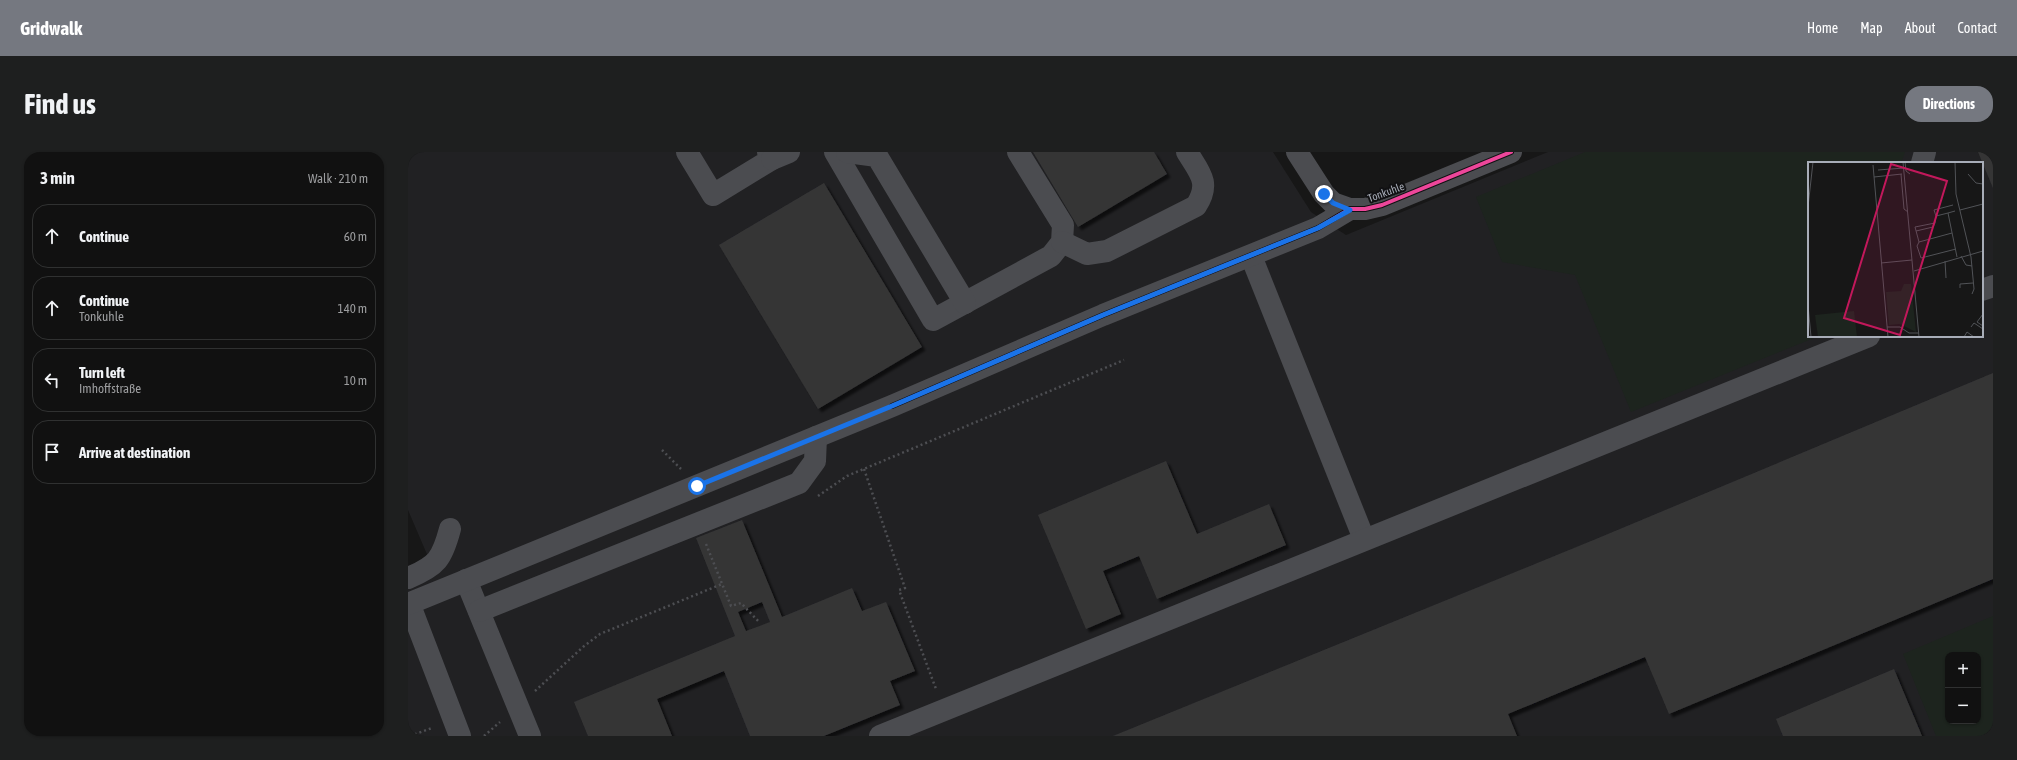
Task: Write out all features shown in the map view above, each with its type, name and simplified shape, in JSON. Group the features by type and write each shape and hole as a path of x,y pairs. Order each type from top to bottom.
{"street":[{"path":"687,152 713,195 776,154"},
{"path":"835,152 933,320 1051,256 1062,242 1063,226 1018,152"},
{"path":"847,152 877,156 965,303"},
{"path":"1062,242 1087,254 1107,251 1196,206 1203,195 1203,179 1187,152"},
{"path":"1297,152 1324,194 1333,203 1350,210"},
{"name":"Tonkuhle","path":"409,603 892,406 1103,315 1318,228 1350,210 1365,209 1382,205 1511,152"},
{"path":"1922,162 1925,152"},
{"path":"1251,256 1364,539"},
{"path":"1983,290 1993,286"},
{"path":"880,736 1867,337"},
{"path":"479,611 799,483 815,461 816,437"},
{"path":"408,578 428,570 444,551 450,529"},
{"path":"466,580 530,736"},
{"path":"409,603 460,736"}],"path":[{"path":"812,500 824,494 847,476 1124,360"},
{"path":"864,469 905,588 899,590 944,710"},
{"path":"484,736 518,707 583,646 600,634 722,584"}],"shaded area":[{"path":"408,152 1273,152 1311,212 1346,235 1548,152 1993,152 1993,736 408,736 408,584 435,573 408,510"},
{"path":"1585,152 1905,152 1901,162 1808,162 1808,337 1817,337 1631,412 1575,275 1502,262 1476,197"},
{"path":"1993,616 1993,736 1936,736 1903,654"}],"building":[{"path":"1033,152 1154,152 1167,174 1078,227"},
{"path":"1978,152 1993,152 1993,188 1983,162"},
{"path":"824,183 922,347 818,409 719,245"},
{"path":"1993,373 1993,579 1669,714 1645,657 1508,714 1517,736 1113,736 1596,539"},
{"path":"1166,461 1197,534 1269,504 1286,545 1157,599 1139,556 1103,571 1121,614 1086,629 1038,515"},
{"path":"742,520 782,617 852,588 862,611 886,602 915,671 890,681 900,705 824,736 750,736 724,671 657,699 672,736 588,736 574,702 735,636 696,538","holes":["762,602 770,622 746,631 738,612"]},
{"path":"1894,669 1922,736 1783,736 1776,719"}],"cycle path":[{"path":"892,406 1103,315 1318,228 1350,209 1365,209 1382,205 1511,152"}],"route":[{"path":"697,486 892,406 1103,315 1318,228 1350,210 1333,203 1324,194"}]}
